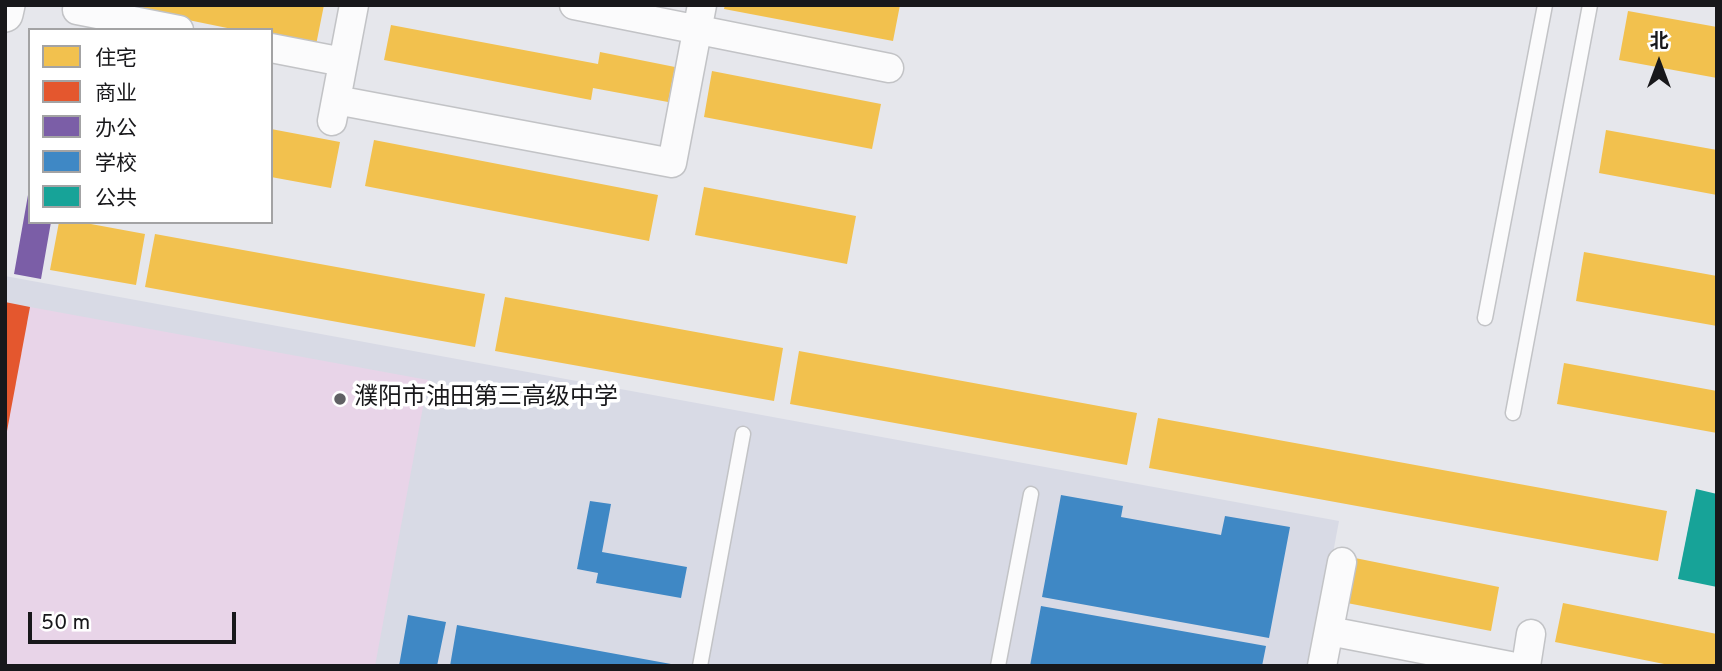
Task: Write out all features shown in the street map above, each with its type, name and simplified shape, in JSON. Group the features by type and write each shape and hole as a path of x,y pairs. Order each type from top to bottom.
{"street":[{"path":"5,14 7,5"},
{"path":"354,5 334,110 672,163 700,17"},
{"path":"574,5 700,17 890,68"},
{"path":"76,10 168,28"},
{"path":"273,48 343,62"},
{"path":"1322,666 1342,562"},
{"path":"1329,631 1510,666"},
{"path":"1526,666 1531,634"}],"lane":[{"path":"1485,318 1545,5"},
{"path":"1513,413 1590,5"},
{"path":"700,666 743,434"},
{"path":"998,666 1031,494"}],"shaded area":[{"name":"濮阳市油田第三高级中学","path":"5,276 1339,521 1312,666 5,666"},
{"path":"30,307 428,380 375,666 5,666 5,439"}],"building: 住宅":[{"path":"115,5 324,5 316,45 273,36 273,28 227,28"},
{"path":"725,5 900,5 893,41 724,9"},
{"path":"1628,11 1717,27 1717,78 1619,60"},
{"path":"391,25 598,64 600,52 675,67 668,102 593,88 591,100 384,60"},
{"path":"712,71 881,104 872,149 704,117"},
{"path":"273,129 340,142 331,188 273,177"},
{"path":"1606,130 1717,150 1717,195 1599,173"},
{"path":"374,140 658,195 649,241 365,186"},
{"path":"704,187 856,216 847,264 695,235"},
{"path":"59,224 91,224 145,234 136,285 50,270"},
{"path":"155,234 485,294 475,347 145,287"},
{"path":"1584,252 1717,276 1717,326 1576,301"},
{"path":"505,297 783,348 774,401 495,351"},
{"path":"799,351 1137,413 1127,465 790,404"},
{"path":"1564,363 1717,391 1717,433 1557,404"},
{"path":"1158,418 1667,511 1658,561 1149,468"},
{"path":"1355,558 1499,587 1491,631 1347,603"},
{"path":"1563,603 1717,634 1717,666 1674,666 1555,642"}],"building: 商业":[{"path":"5,302 30,307 7,431 5,431"}],"building: 办公":[{"path":"28,195 28,224 51,224 41,279 14,274"}],"building: 学校":[{"path":"1061,495 1123,506 1121,517 1221,535 1225,516 1290,527 1269,638 1042,597"},
{"path":"590,501 611,504 602,552 687,567 681,598 596,583 598,573 577,569"},
{"path":"1041,606 1266,646 1262,666 1030,666"},
{"path":"408,615 446,622 437,666 399,666"},
{"path":"457,625 671,664 450,666"}],"building: 公共":[{"path":"1696,489 1717,494 1717,587 1678,579"}],"place":[{"name":"濮阳市油田第三高级中学","path":"340,399"}]}
